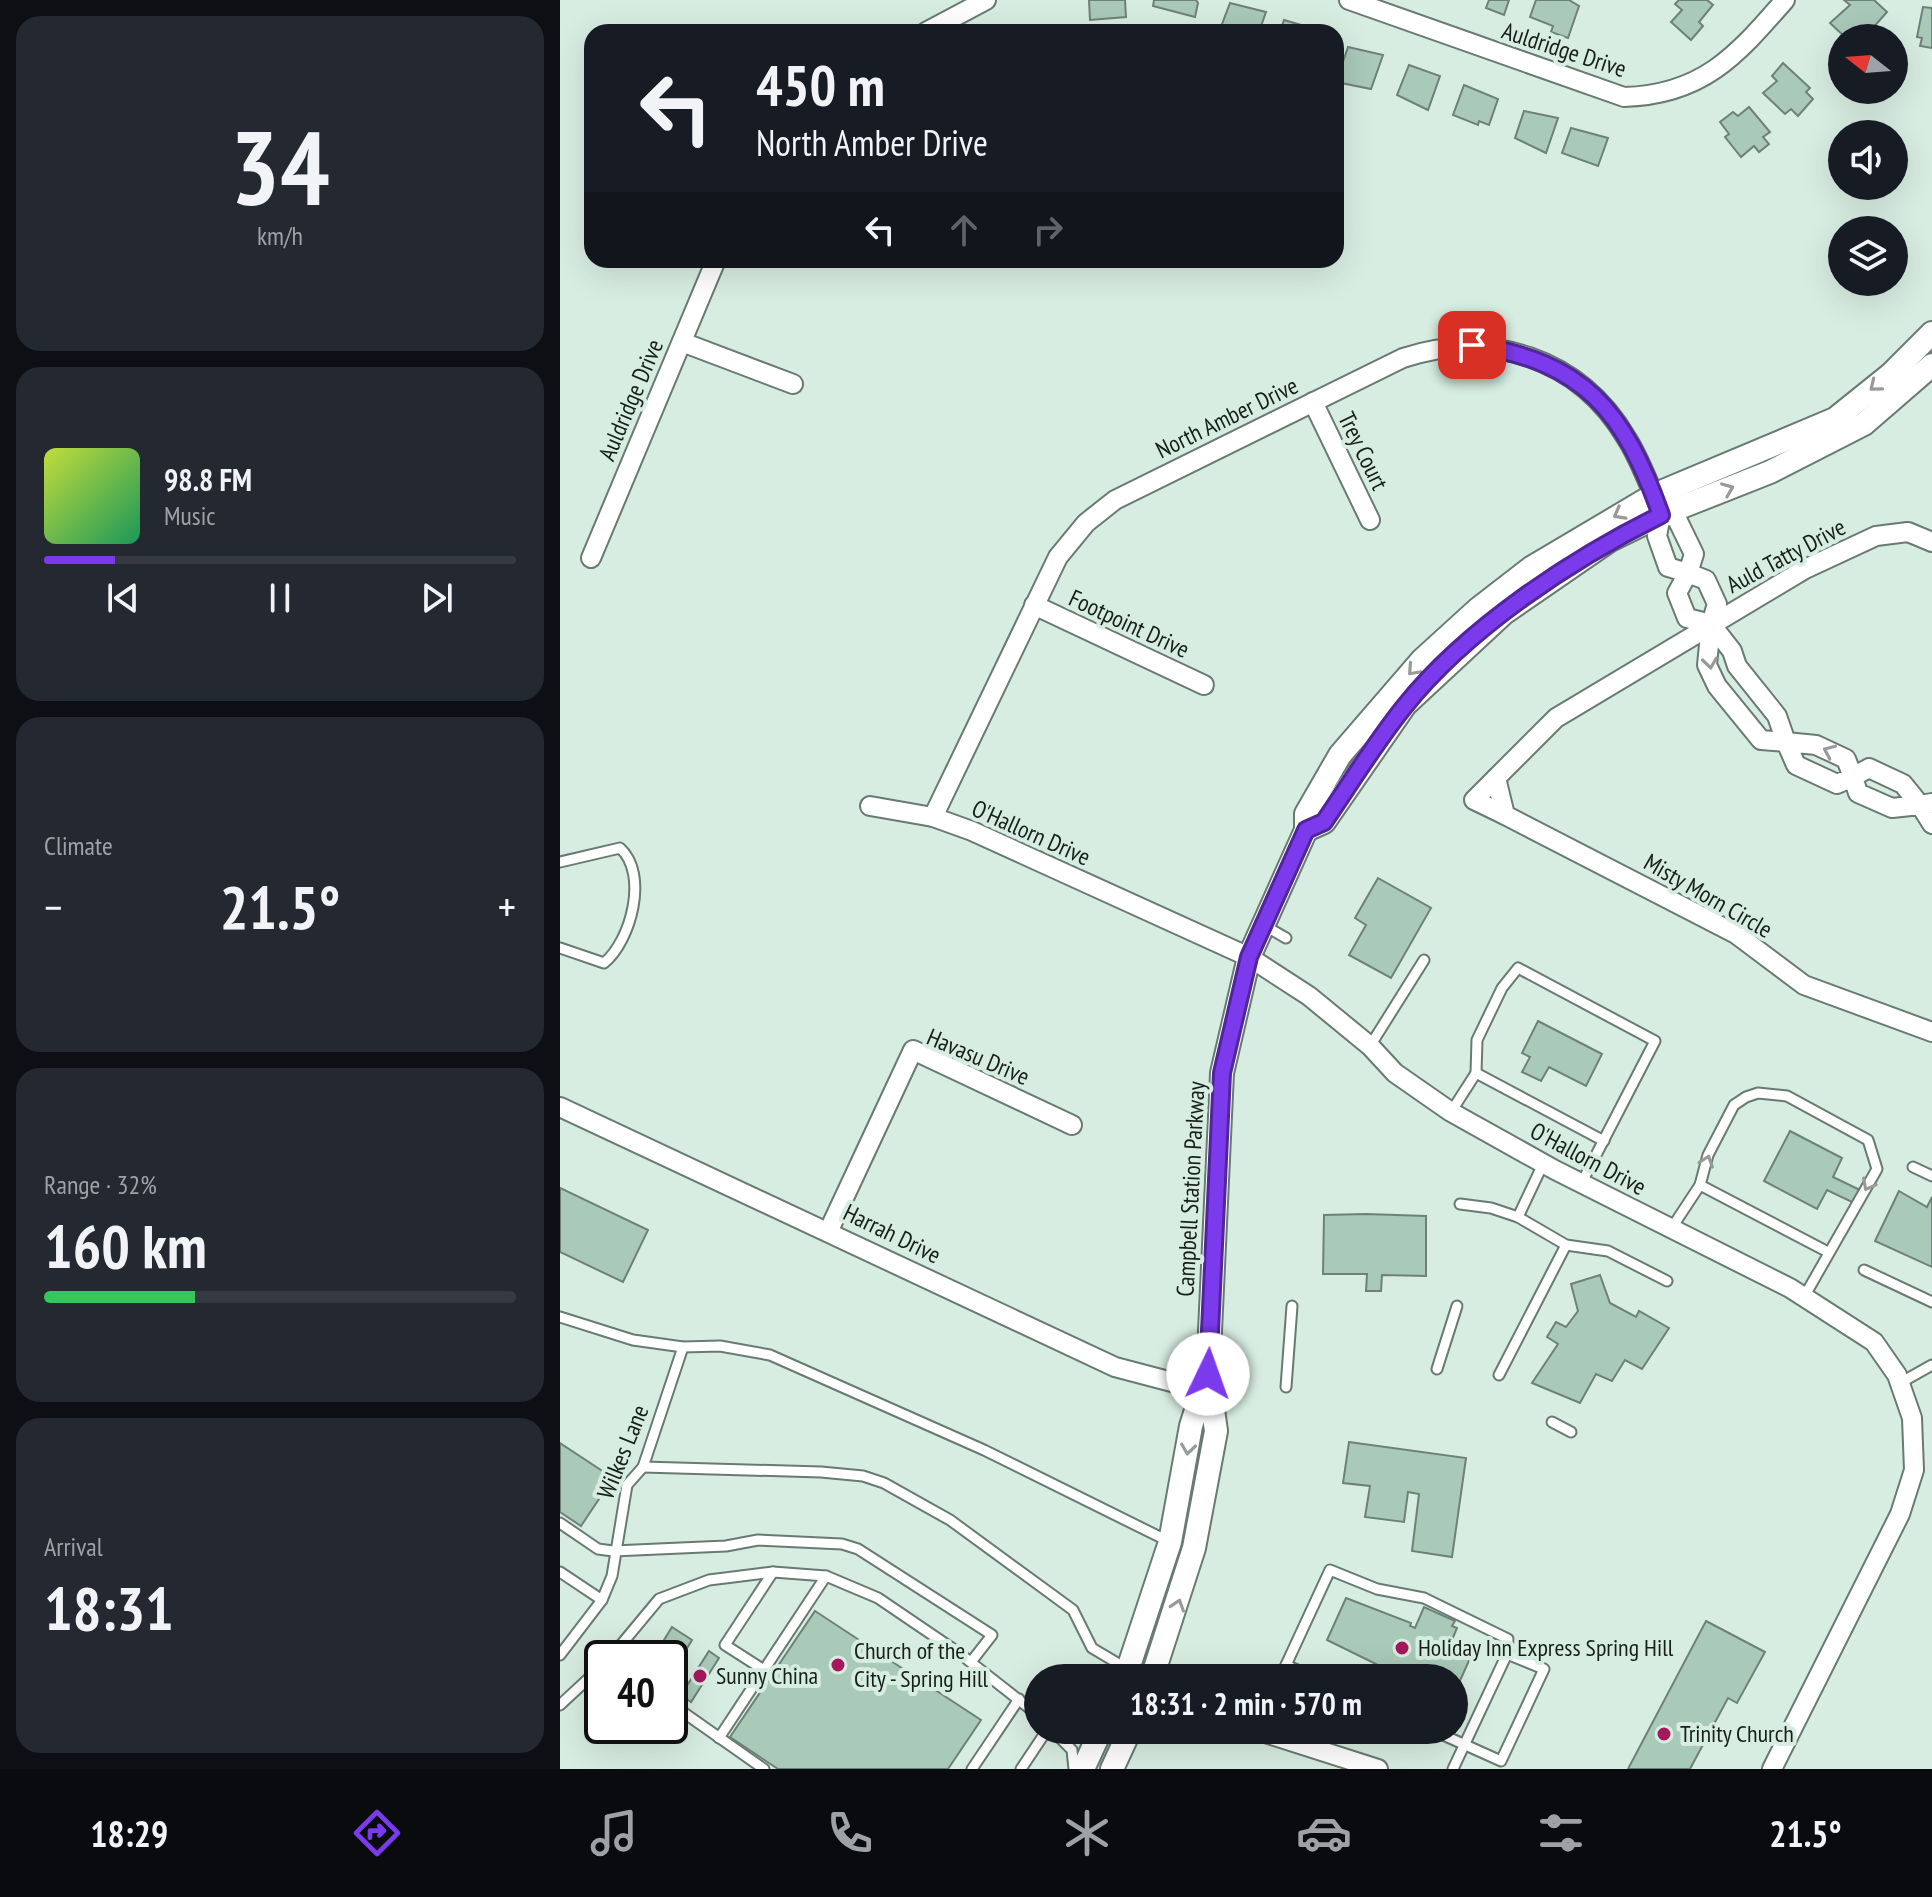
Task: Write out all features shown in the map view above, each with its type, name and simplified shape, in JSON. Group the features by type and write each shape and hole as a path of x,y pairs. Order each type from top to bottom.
{"street":[{"path":"941,24 986,0"},
{"name":"Auldridge Drive","path":"1349,0 1624,97 1651,96 1713,74 1747,44 1785,0"},
{"name":"Auldridge Drive","path":"591,558 713,268"},
{"name":"Campbell Station Parkway","path":"1157,1664 1179,1604 1197,1533 1216,1431 1208,1374 1222,1073 1249,957 1306,830 1306,814 1340,755 1422,660 1531,568 1835,419 1891,374 1932,333"},
{"path":"682,342 793,384"},
{"name":"North Amber Drive","path":"933,817 1058,557 1086,523 1115,500 1403,358 1435,347 1472,345 1515,351 1571,376 1596,396 1627,438 1657,505"},
{"name":"Campbell Station Parkway","path":"1657,505 1770,472 1864,424 1932,365"},
{"name":"Trey Court","path":"1313,402 1370,520"},
{"path":"1657,505 1657,536 1668,567 1706,580 1717,604 1711,624 1707,665 1717,686 1761,740 1816,745 1846,759 1858,793 1892,808 1926,804"},
{"path":"1657,505 1676,517 1694,554 1677,593 1687,618 1711,624 1732,651 1737,666 1777,716 1796,765 1837,784 1869,768 1903,784 1926,804 1932,824"},
{"name":"Auld Tatty Drive","path":"1711,624 1805,569 1876,536 1908,532 1932,542"},
{"name":"Footpoint Drive","path":"1034,605 1204,685"},
{"name":"Misty Morn Circle","path":"1711,624 1556,718 1474,800 1736,934 1804,985 1932,1032"},
{"path":"1496,778 1505,815"},
{"name":"O'Hallorn Drive","path":"870,806 933,817 1249,957 1309,996 1370,1046 1395,1073 1451,1112 1581,1184 1804,1297 1874,1342 1900,1383 1912,1418 1914,1470 1900,1514 1772,1769"},
{"name":"Havasu Drive","path":"829,1230 913,1050 1072,1125"},
{"name":"Harrah Drive","path":"560,1107 1134,1375 1172,1382 1208,1374"},
{"name":"Campbell Station Parkway","path":"1135,1664 1170,1542 1191,1426 1208,1374"},
{"path":"1083,1769 1095,1744"},
{"path":"1112,1769 1124,1744"},
{"path":"1300,1744 1378,1769"}],"lane":[{"path":"560,862 620,848 628,856 635,878 633,907 615,955 604,963 560,948"},
{"path":"1263,926 1286,938"},
{"path":"1370,1046 1424,960"},
{"path":"1451,1112 1476,1073 1477,1040 1502,988 1518,968 1655,1041 1581,1184"},
{"path":"1476,1073 1604,1141"},
{"path":"1671,1229 1700,1185 1708,1155 1734,1105 1758,1093 1787,1096 1868,1140 1877,1169 1842,1236 1828,1252 1804,1297"},
{"path":"1518,1217 1543,1164"},
{"path":"1913,1167 1932,1176"},
{"path":"1700,1185 1828,1252"},
{"path":"1460,1204 1491,1208 1518,1217 1566,1245 1608,1251 1667,1281"},
{"path":"1499,1375 1566,1245"},
{"path":"1864,1270 1932,1302"},
{"path":"1286,1387 1292,1306"},
{"path":"1437,1369 1457,1306"},
{"path":"560,1317 633,1340 683,1347 720,1346 770,1355 984,1450 1170,1542"},
{"name":"Wilkes Lane","path":"560,1655 602,1600 612,1576 613,1551 627,1485 643,1467 683,1347"},
{"path":"1900,1383 1932,1365"},
{"path":"1552,1422 1571,1432"},
{"path":"643,1467 821,1472 863,1476 884,1483 950,1520 1073,1610 1092,1648 1116,1664"},
{"path":"560,1523 598,1549 613,1551 726,1546 758,1540 850,1547 992,1635 971,1662"},
{"path":"1286,1664 1330,1570 1377,1589 1424,1598 1508,1639 1507,1654 1468,1734"},
{"path":"560,1572 602,1600"},
{"path":"764,1670 725,1645 773,1572"},
{"path":"625,1640 659,1599 709,1580 773,1572 826,1576 878,1598 971,1662 1024,1703"},
{"path":"719,1738 826,1576"},
{"path":"1453,1769 1463,1744 1501,1761 1544,1669 1507,1654"},
{"path":"560,1705 584,1683"},
{"path":"972,1769 1019,1699"},
{"path":"688,1716 764,1769"},
{"path":"1021,1769 1040,1744"},
{"path":"1065,1744 1072,1750 1074,1769"}],"building":[{"path":"1089,0 1125,0 1126,17 1090,20"},
{"path":"1154,0 1196,0 1195,17 1153,6"},
{"path":"1489,0 1509,0 1504,15 1486,8"},
{"path":"1536,0 1569,0 1579,6 1568,38 1551,32 1553,26 1530,17"},
{"path":"1679,0 1707,0 1713,5 1699,22 1703,26 1691,40 1671,22 1682,10 1675,4"},
{"path":"1844,0 1874,0 1887,12 1876,24 1830,23 1850,5"},
{"path":"1230,3 1266,12 1262,24 1222,24"},
{"path":"1923,7 1932,8 1932,48 1920,46 1922,38 1917,37"},
{"path":"1348,47 1383,55 1371,89 1344,84 1344,59"},
{"path":"1783,63 1810,88 1806,92 1813,99 1798,116 1791,109 1785,114 1763,93 1777,81 1772,76"},
{"path":"1409,65 1440,76 1428,110 1397,95"},
{"path":"1464,85 1498,99 1489,125 1479,121 1478,125 1453,115"},
{"path":"1749,107 1770,132 1763,137 1769,144 1759,152 1754,146 1741,157 1725,137 1729,134 1720,122 1733,112 1738,116"},
{"path":"1524,111 1558,118 1546,153 1515,138"},
{"path":"1571,128 1608,138 1598,166 1562,153"},
{"path":"1378,878 1431,908 1391,978 1349,955 1366,925 1355,918"},
{"path":"1538,1021 1602,1054 1586,1086 1549,1067 1541,1081 1522,1072 1530,1057 1522,1053"},
{"path":"1790,1131 1842,1158 1833,1177 1860,1190 1854,1203 1827,1190 1817,1209 1764,1181"},
{"path":"560,1188 648,1230 623,1282 560,1252"},
{"path":"1899,1191 1927,1207 1932,1197 1932,1267 1875,1241"},
{"path":"1324,1215 1426,1216 1426,1276 1382,1275 1381,1291 1366,1291 1367,1274 1323,1274"},
{"path":"1600,1275 1610,1303 1636,1317 1639,1311 1669,1328 1642,1369 1625,1360 1612,1381 1596,1374 1580,1403 1532,1383 1558,1344 1547,1337 1556,1322 1566,1327 1578,1311 1571,1284"},
{"path":"1349,1442 1466,1458 1452,1557 1412,1551 1419,1494 1408,1492 1404,1522 1365,1517 1370,1486 1343,1483"},
{"path":"560,1443 613,1478 581,1526 560,1512"},
{"name":"Holiday Inn Express Spring Hill","path":"1346,1598 1411,1623 1410,1626 1415,1628 1424,1607 1455,1621 1452,1626 1457,1628 1452,1640 1447,1638 1446,1642 1472,1654 1468,1664 1376,1664 1327,1640"},
{"name":"Church of the City - Spring Hill","path":"815,1611 981,1720 948,1769 778,1769 730,1737"},
{"path":"1706,1621 1765,1652 1737,1703 1728,1698 1690,1769 1628,1769"},
{"path":"672,1627 692,1640 688,1647 688,1640 664,1640"},
{"name":"Sunny China","path":"709,1651 719,1658 691,1702 688,1700 688,1684"}],"place":[{"name":"Holiday Inn Express Spring Hill","path":"1402,1648"},
{"name":"Church of the City - Spring Hill","path":"838,1665"},
{"name":"Sunny China","path":"700,1676"},
{"name":"Trinity Church","path":"1664,1734"}],"route":[{"path":"1208,1374 1222,1073 1249,957 1306,830 1324,822 1405,705 1480,634 1556,575 1610,540 1661,515 1627,438 1596,396 1547,362 1515,351 1472,345"}]}
